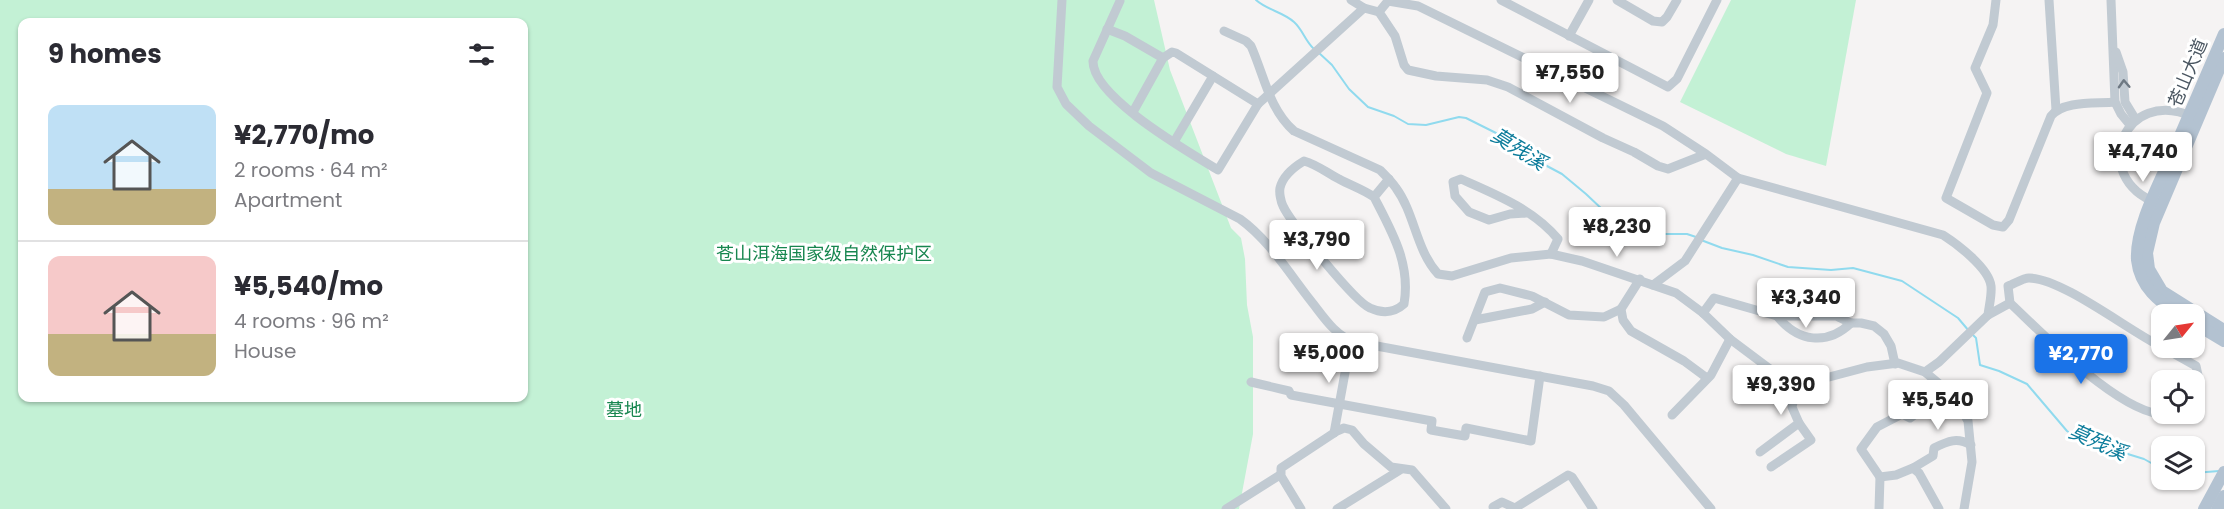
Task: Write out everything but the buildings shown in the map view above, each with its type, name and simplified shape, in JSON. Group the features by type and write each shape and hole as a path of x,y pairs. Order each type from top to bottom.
{"main road":[{"name":"苍山大道","path":"2164,304 2155,298 2143,282 2137,260 2138,243 2194,117 2224,34"},
{"name":"苍山大道","path":"2194,117 2224,58"},
{"name":"苍山大道","path":"2157,203 2148,244 2147,260 2152,278 2170,298 2224,330"},
{"path":"2205,330 2224,341"},
{"path":"2204,509 2224,472"},
{"path":"2217,509 2224,496"}],"street":[{"path":"1062,0 1057,87 1066,104 1089,126 1151,173 1240,219 1250,227 1335,330 1351,340 1593,386 1615,395 1711,509"},
{"path":"1351,0 1369,5 1379,12 1395,36 1404,65 1408,70 1436,76 1487,80 1508,87 1658,166 1668,169 1706,154"},
{"path":"1501,0 1668,87 1677,79 1717,0"},
{"path":"1569,36 1589,0"},
{"path":"1617,0 1653,21 1662,22 1677,0"},
{"path":"1996,0 1992,26 1975,69 1987,93 1946,198 1998,228 2005,226 2051,116 2056,110 2064,106 2115,102"},
{"path":"2049,0 2056,110"},
{"path":"2111,0 2115,102 2121,114 2133,123"},
{"path":"1120,1 1092,61 1093,69 1113,97 1174,142 1218,170 1258,104 1369,5"},
{"path":"1379,12 1387,1 1418,6 1466,28 1663,126 1738,178 1943,235 1959,245 1977,262 1991,284 1988,315"},
{"path":"1107,29 1125,36 1163,58"},
{"path":"1224,31 1246,41 1251,46 1281,117 1294,131 1380,170 1389,179 1402,198 1427,259 1438,274 1452,276 1510,258 1551,254 1582,261 1676,292 1703,313 1730,339 1770,369 1798,381 1814,381 1867,367 1895,364 1924,372 1949,391 1962,407 1968,421 1972,462 1964,509"},
{"path":"2114,46 2123,72 2125,102 2133,123"},
{"path":"1133,112 1163,58 1172,52 1258,104"},
{"path":"1174,142 1213,76"},
{"path":"2157,203 2135,191 2126,179 2120,165 2122,141 2133,123 2148,113 2161,110 2175,111 2194,117"},
{"path":"1304,161 1315,164 1341,181 1358,187 1374,197 1407,273 1404,304 1397,310 1383,312 1368,308 1348,288 1292,221 1282,204 1280,188 1290,169 1304,161"},
{"path":"1526,213 1510,214 1489,220 1469,212 1455,196 1453,182 1461,178 1508,200 1548,227 1558,239 1551,254"},
{"path":"1653,285 1685,261 1738,178"},
{"path":"1374,197 1389,179"},
{"path":"1991,284 2008,286 2028,278 2047,282 2076,296 2151,340"},
{"path":"1467,338 1485,292 1500,288 1532,296 1569,315 1604,317 1621,309 1640,279"},
{"path":"2008,286 2010,303 2077,365 2124,401 2151,413"},
{"path":"1703,313 1714,298 1777,316 1836,315 1851,323 1874,326 1884,334 1891,346 1895,364"},
{"path":"1475,320 1532,309 1545,302"},
{"path":"1924,372 1939,362 1988,315 2010,303"},
{"path":"1621,309 1623,320 1631,331 1684,361 1707,378"},
{"path":"1777,316 1798,334 1807,337 1834,336 1851,323"},
{"path":"1672,415 1707,378 1730,339"},
{"path":"1334,433 1351,340"},
{"path":"2182,358 2196,366 2197,370"},
{"path":"1251,382 1289,391 1291,395 1432,422 1431,429 1454,434 1465,436 1466,428 1531,441 1540,376"},
{"path":"1771,467 1811,440 1799,423 1792,407 1798,381"},
{"path":"1879,509 1880,477 1861,449 1877,427 1902,414 1910,418 1949,391"},
{"path":"1760,452 1799,423"},
{"path":"1301,509 1280,475 1280,470 1283,465 1342,429 1352,430 1364,444 1391,467 1412,470 1446,509"},
{"path":"1880,477 1896,475 1913,468 1933,456 1934,448 1946,442 1961,440 1971,445"},
{"path":"1913,468 1919,473 1939,509"},
{"path":"1337,509 1400,470"},
{"path":"1226,509 1280,475"},
{"path":"1493,507 1502,502 1515,508 1569,475 1593,509"}],"green space":[{"name":"苍山洱海国家级自然保护区","path":"0,0 1154,0 1170,70 1231,228 1241,238 1245,259 1247,305 1253,337 1253,434 1239,509 0,509"},
{"path":"1731,0 1856,0 1826,166 1786,154 1680,102"}],"waterway":[{"name":"莫残溪","path":"1256,0 1294,22 1314,49"},
{"name":"莫残溪","path":"1318,52 1332,65 1349,89 1368,107 1394,116 1408,124 1426,125 1459,117 1466,118 1502,136 1517,153 1530,157 1562,174 1604,211 1627,226 1656,234 1687,234 1696,237"},
{"name":"莫残溪","path":"1701,240 1788,267 1831,270 1853,268 1902,281 1958,318 1969,331"},
{"name":"莫残溪","path":"1973,335 1976,338 1980,365 2027,384 2067,431 2079,439 2151,463"},
{"name":"莫残溪","path":"2205,472 2219,471"}],"park label":[{"name":"墓地","path":"624,410"}]}
